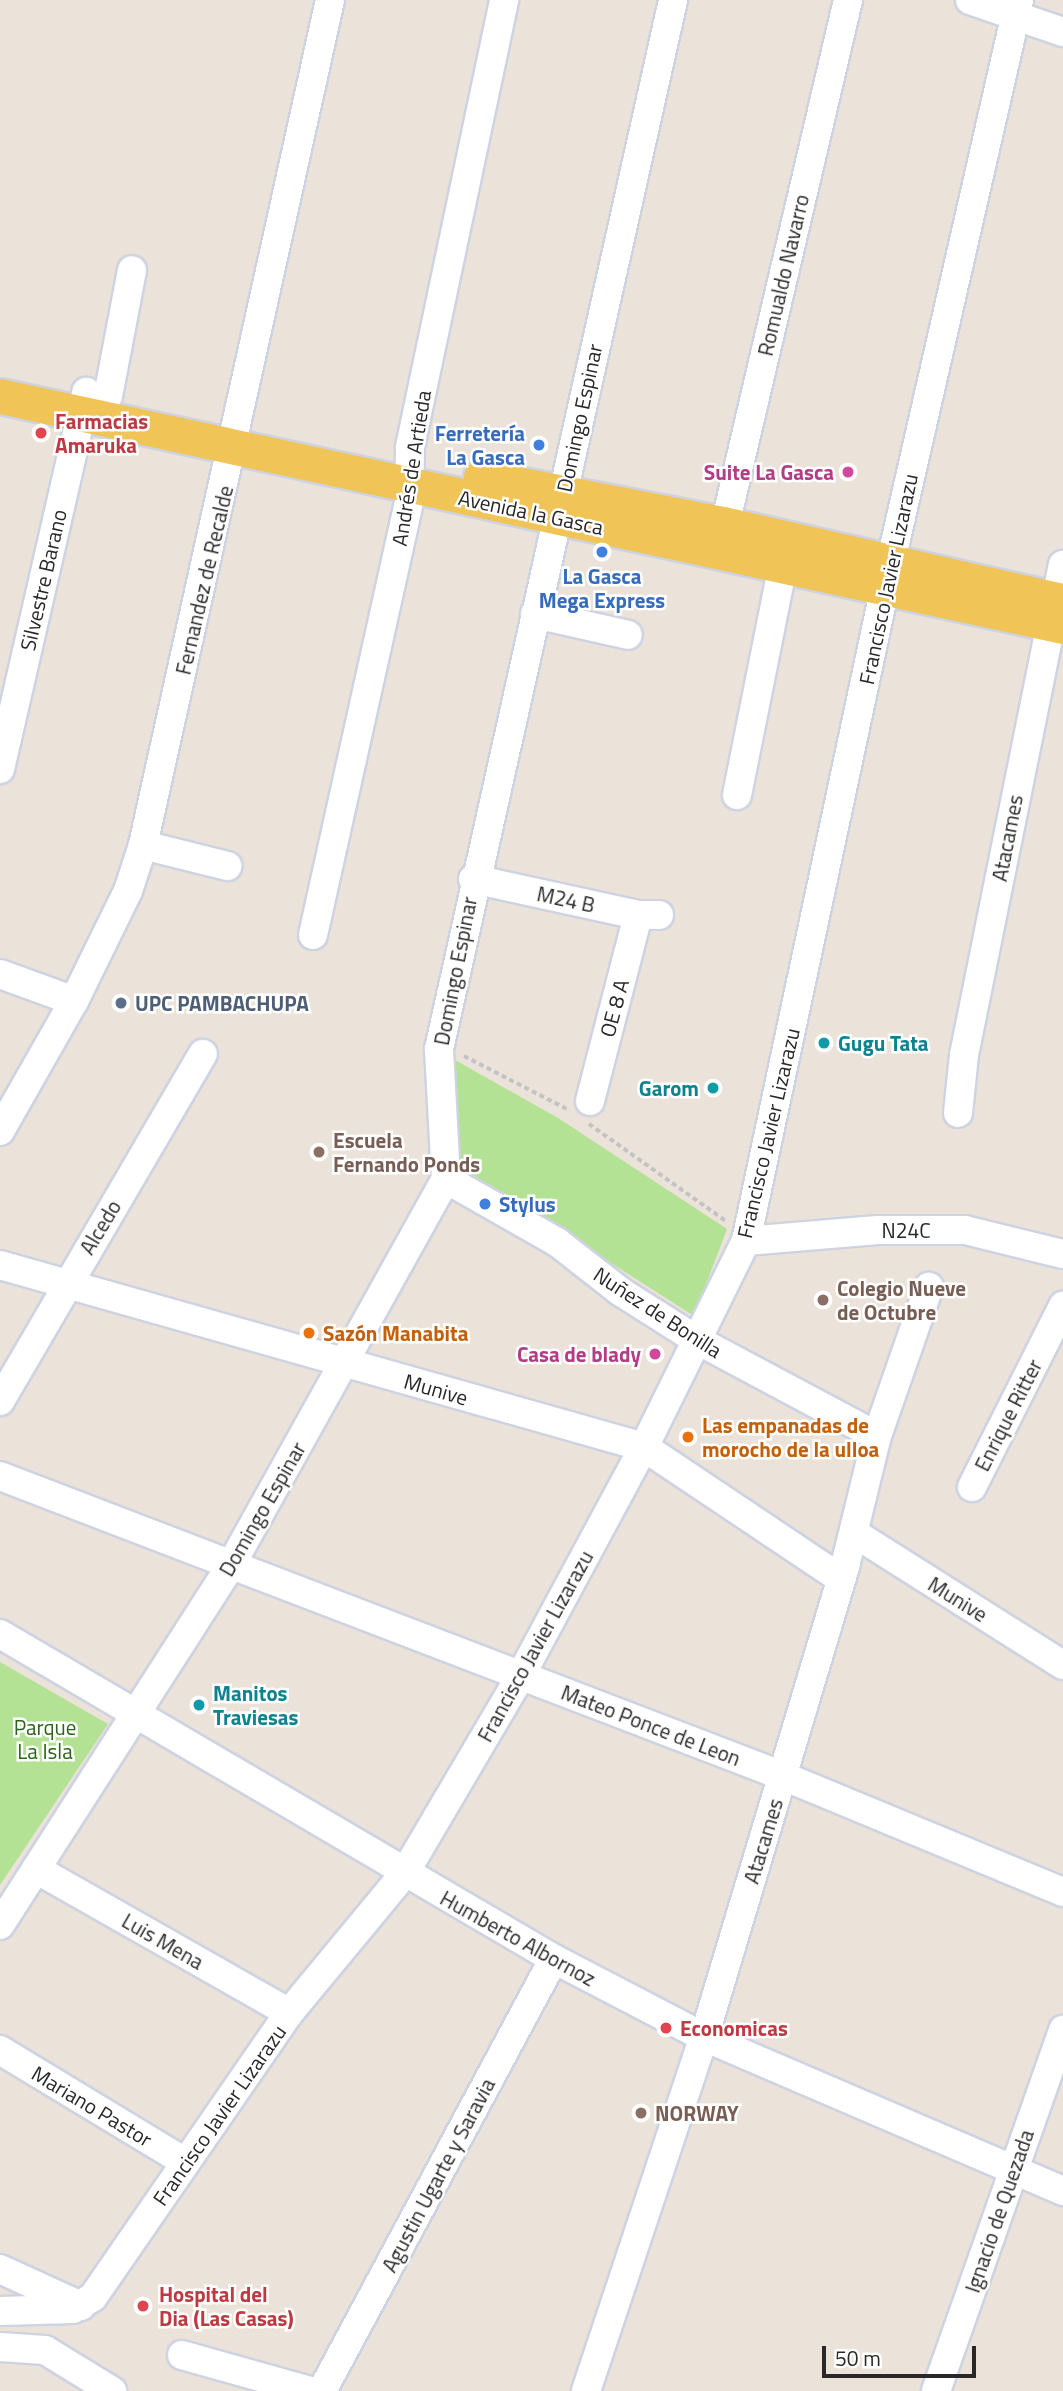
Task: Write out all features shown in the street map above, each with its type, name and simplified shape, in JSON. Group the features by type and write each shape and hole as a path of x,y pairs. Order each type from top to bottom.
{"main road":[{"name":"Avenida la Gasca","path":"0,374 237,437 722,538 1058,612"},
{"name":"Avenida la Gasca","path":"0,396 91,400"},
{"name":"Avenida la Gasca","path":"722,538 783,565 888,575"}],"street":[{"name":"Fernandez de Recalde","path":"0,1131 74,1001 128,891 143,845 237,437 330,0"},
{"name":"Andrés de Artieda","path":"313,935 410,475 504,0"},
{"name":"Domingo Espinar","path":"0,1925 231,1565 446,1179 439,1049 473,879 673,0"},
{"name":"Romualdo Navarro","path":"722,538 848,0"},
{"path":"970,0 1017,9 1063,32"},
{"name":"Francisco Javier Lizarazu","path":"81,2306 93,2297 289,2013 404,1874 521,1675 644,1447 697,1339 740,1234 1017,9"},
{"name":"Silvestre Barano","path":"0,769 91,400 132,270"},
{"path":"737,795 783,565"},
{"name":"Atacames","path":"958,1113 964,1055 1058,612 1063,565"},
{"path":"535,614 628,635"},
{"path":"143,845 227,866"},
{"name":"M24 B","path":"473,879 648,915"},
{"name":"OE 8 A","path":"590,1101 648,915"},
{"path":"0,974 74,1001"},
{"name":"Alcedo","path":"0,1401 203,1054"},
{"name":"Nuñez de Bonilla","path":"446,1179 556,1242 621,1292 697,1339 877,1436"},
{"name":"N24C","path":"740,1234 965,1230 1063,1254"},
{"name":"Munive","path":"0,1265 68,1281 345,1364 644,1447 841,1579"},
{"name":"Atacames","path":"586,2391 704,2037 841,1579 877,1436 929,1287"},
{"name":"Enrique Ritter","path":"972,1487 1063,1306"},
{"name":"Mateo Ponce de Leon","path":"0,1476 783,1776 1063,1892"},
{"name":"Munive","path":"854,1533 1063,1665"},
{"name":"Humberto Albornoz","path":"0,1634 138,1713 404,1874 554,1959 704,2037 1063,2191"},
{"name":"Luis Mena","path":"36,1868 289,2013"},
{"name":"Agustin Ugarte y Saravia","path":"322,2391 554,1959"},
{"name":"Ignacio de Quezada","path":"936,2391 1063,2031"},
{"name":"Mariano Pastor","path":"0,2050 185,2162"},
{"path":"0,2269 81,2306"},
{"path":"0,2311 81,2306"},
{"path":"0,2347 45,2350 112,2391"},
{"path":"182,2355 310,2391"}],"path":[{"path":"452,1050 570,1111 740,1234"}],"green space":[{"path":"455,1060 558,1118 727,1229 694,1316 459,1166"},
{"name":"Parque La Isla","path":"0,1662 108,1724 0,1885"}],"place":[{"name":"Farmacias Amaruka","path":"41,433"},
{"name":"Ferretería La Gasca","path":"539,445"},
{"name":"Suite La Gasca","path":"848,472"},
{"name":"La Gasca Mega Express","path":"602,552"},
{"name":"UPC PAMBACHUPA","path":"121,1003"},
{"name":"Gugu Tata","path":"824,1043"},
{"name":"Garom","path":"713,1088"},
{"name":"Escuela Fernando Ponds","path":"319,1152"},
{"name":"Stylus","path":"485,1204"},
{"name":"Colegio Nueve de Octubre","path":"823,1300"},
{"name":"Sazón Manabita","path":"309,1333"},
{"name":"Casa de blady","path":"655,1354"},
{"name":"Las empanadas de morocho de la ulloa","path":"688,1437"},
{"name":"Manitos Traviesas","path":"199,1705"},
{"name":"Economicas","path":"666,2028"},
{"name":"NORWAY","path":"641,2113"},
{"name":"Hospital del Dia (Las Casas)","path":"143,2306"}]}
